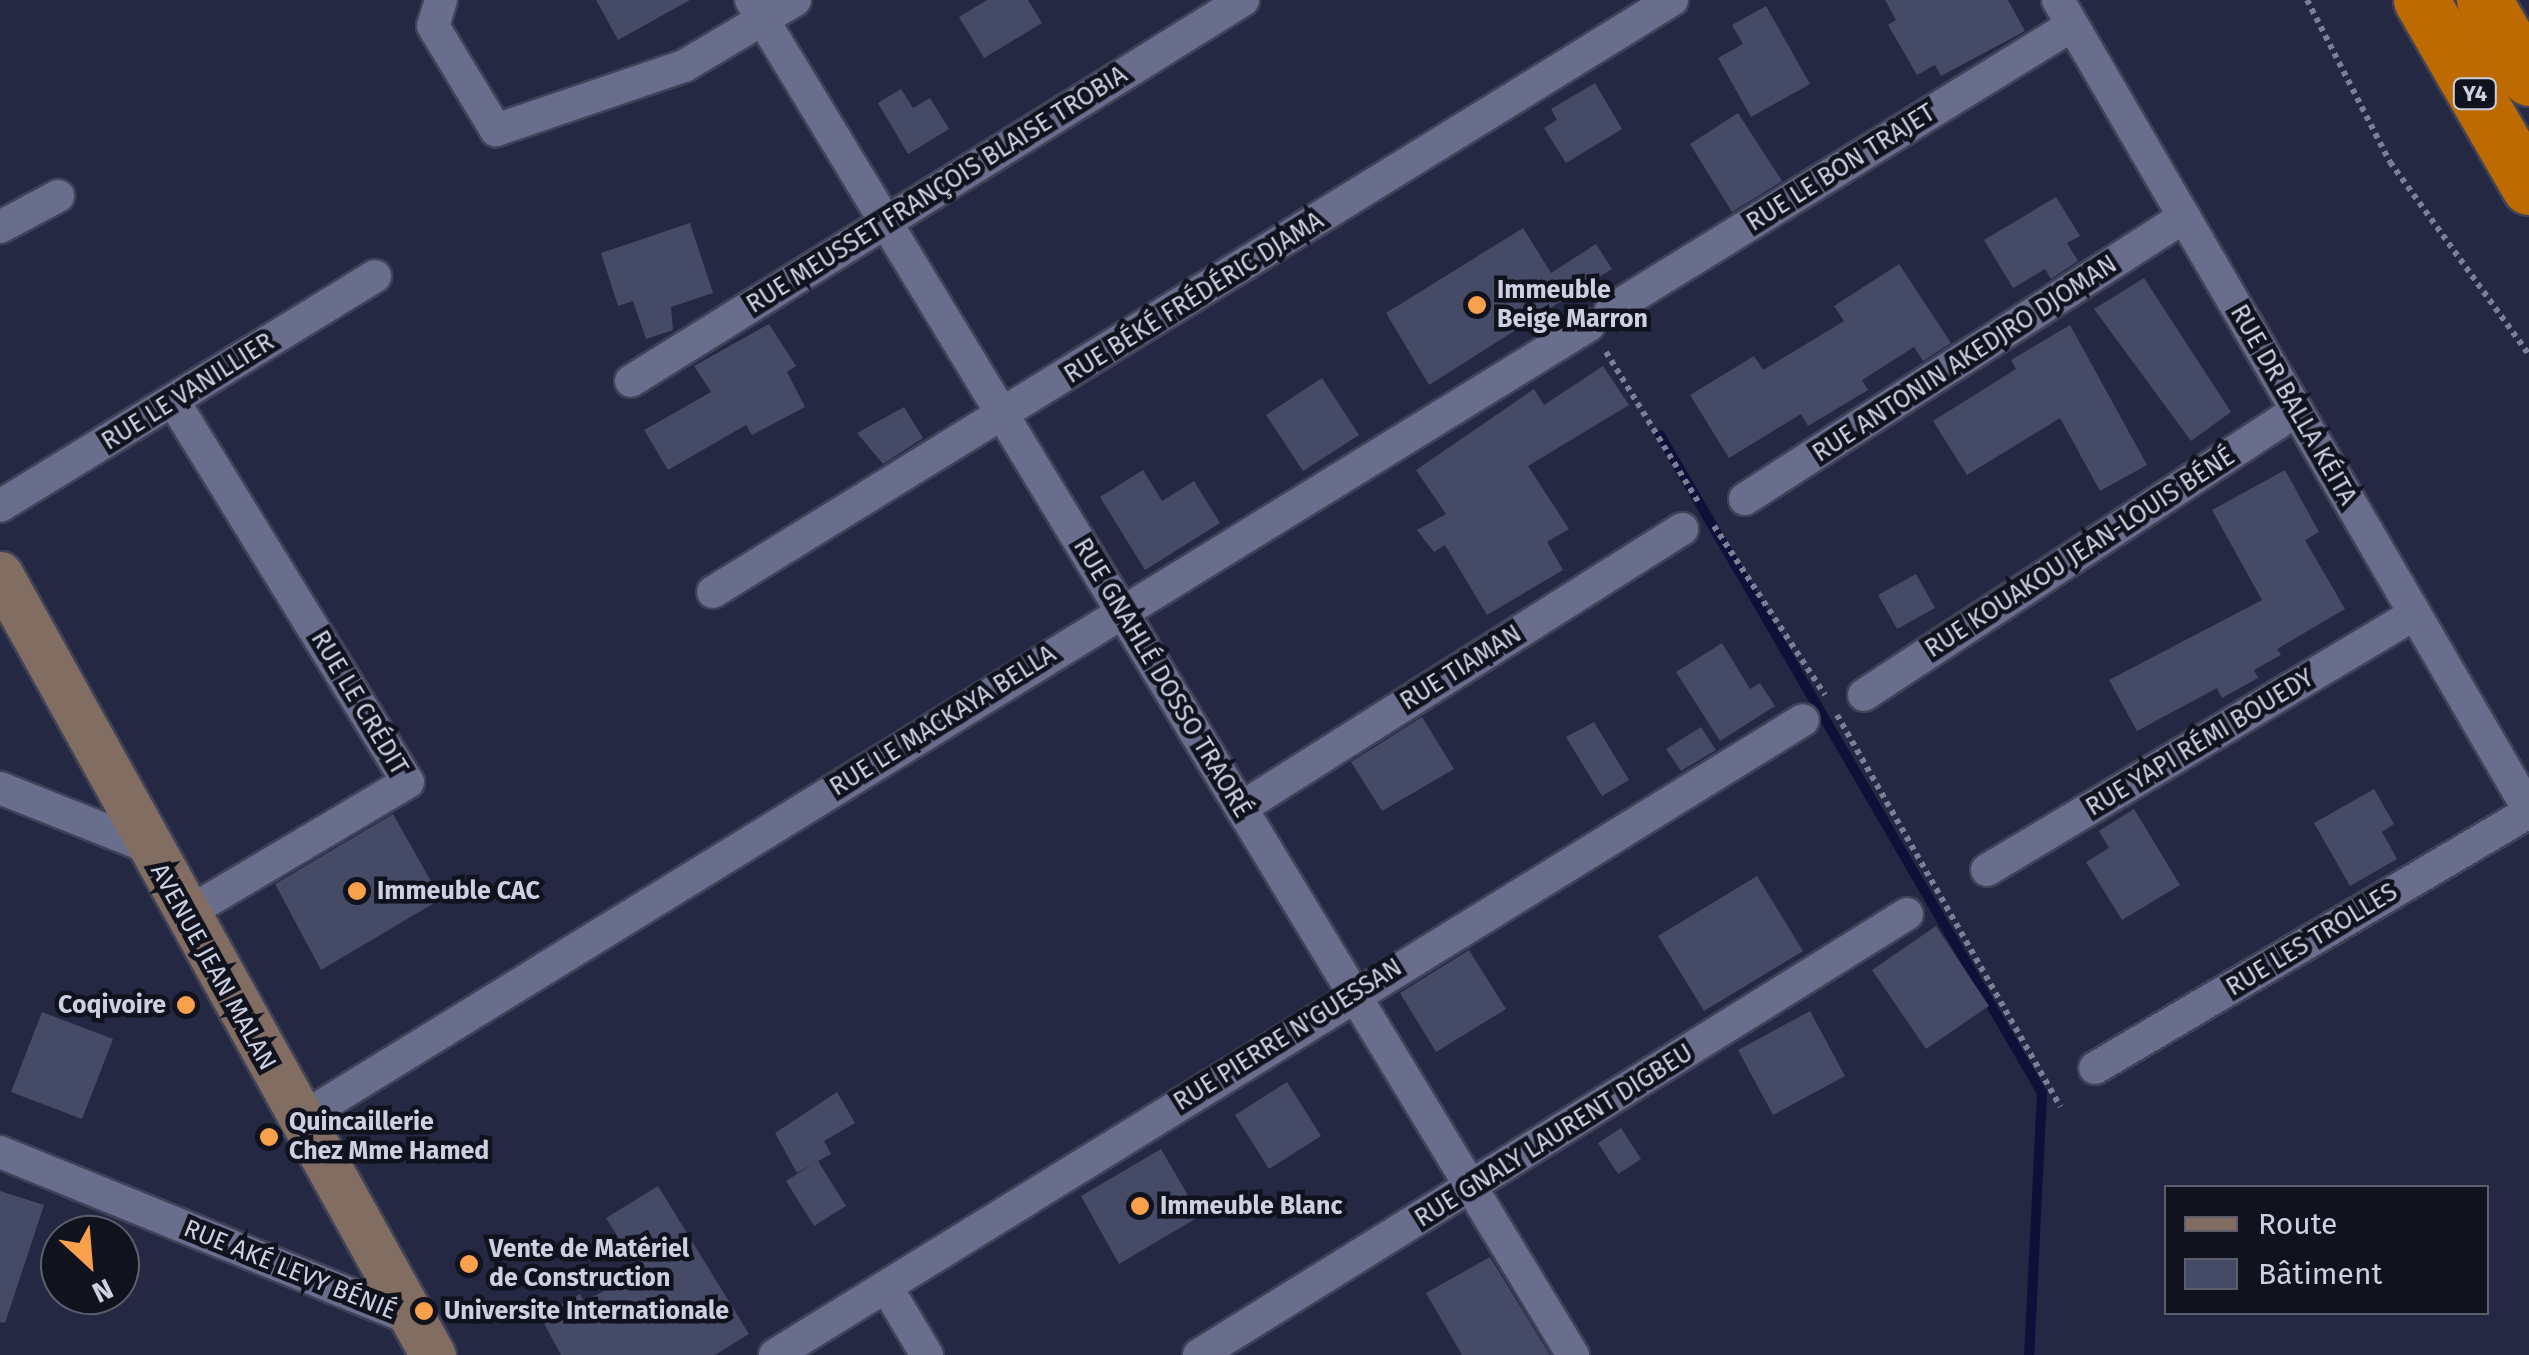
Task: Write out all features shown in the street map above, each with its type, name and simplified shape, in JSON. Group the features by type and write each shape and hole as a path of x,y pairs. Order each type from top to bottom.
{"highway":[{"name":"Y4","path":"2422,0 2529,187"},
{"name":"Y4","path":"2484,0 2529,78"}],"main road":[{"name":"AVENUE JEAN MALAN","path":"0,574 184,915 423,1337"}],"street":[{"path":"441,0 433,26 496,130 684,66 757,10 795,0"},
{"name":"RUE MEUSSET FRANÇOIS BLAISE TROBIA","path":"631,381 1243,0"},
{"name":"RUE BÉKÉ FRÉDÉRIC DJAMA","path":"713,592 1004,418 1672,0"},
{"name":"RUE GNAHLÉ DOSSO TRAORÉ","path":"757,10 1573,1355"},
{"name":"RUE DR BALLA KÉITA","path":"2064,13 2529,811"},
{"name":"RUE LE BON TRAJET","path":"1600,318 2064,13"},
{"path":"0,228 58,196"},
{"name":"RUE ANTONIN AKEDJRO DJOMAN","path":"1746,499 2184,218"},
{"name":"RUE LE VANILLIER","path":"0,506 375,276"},
{"name":"RUE LE MACKAYA BELLA","path":"299,1120 1120,610 1600,318"},
{"name":"RUE LE CRÉDIT","path":"174,402 408,782 184,915"},
{"name":"RUE KOUAKOU JEAN-LOUIS BÉNÉ","path":"1864,695 2296,411"},
{"name":"RUE TIAMAN","path":"1241,808 1682,529"},
{"name":"RUE YAPI RÉMI BOUEDY","path":"1987,870 2413,615"},
{"name":"RUE PIERRE N'GUESSAN","path":"775,1355 1354,993 1802,720"},
{"path":"0,788 146,846"},
{"name":"RUE LES TROLLES","path":"2096,1068 2529,811"},
{"name":"RUE GNALY LAURENT DIGBEU","path":"1199,1355 1907,914"},
{"name":"RUE AKÉ LEVY BÉNIÉ","path":"0,1152 423,1337"},
{"path":"886,1288 927,1355"}],"path":[{"path":"2307,0 2390,162 2529,355"},
{"path":"1600,318 1831,704 2060,1106"}],"building":[{"path":"596,0 690,0 618,40"},
{"path":"987,0 1028,0 1042,23 984,58 959,17"},
{"path":"1885,0 2008,0 2025,31 1941,76 1935,65 1917,75 1888,25 1896,20"},
{"path":"1766,6 1810,84 1751,117 1718,58 1743,44 1732,25"},
{"path":"1595,83 1622,129 1566,163 1544,128 1557,120 1551,109"},
{"path":"901,89 913,108 930,98 949,129 908,154 878,103"},
{"path":"1738,113 1782,181 1732,212 1690,144"},
{"path":"2056,197 2080,236 2067,243 2078,261 2051,279 2045,269 2013,288 1984,240"},
{"path":"690,223 713,293 671,307 673,330 646,339 633,301 618,306 601,253"},
{"name":"Immeuble Beige Marron","path":"1523,228 1551,273 1596,244 1612,269 1429,385 1386,313"},
{"path":"1899,264 1951,343 1923,361 1914,347 1862,380 1868,390 1808,426 1801,414 1729,458 1690,395 1754,356 1763,370 1844,321 1834,306"},
{"path":"2144,278 2231,412 2191,441 2094,309"},
{"path":"769,324 796,366 787,372 805,407 752,435 746,425 668,470 644,430 711,392 694,366"},
{"path":"2070,325 2147,465 2100,491 2060,418 1967,475 1933,421 2016,369 2011,360"},
{"path":"1603,366 1629,405 1528,466 1569,529 1547,542 1563,570 1487,615 1445,545 1434,552 1417,530 1446,514 1416,470 1534,389 1544,405"},
{"path":"1322,378 1359,435 1303,471 1266,415"},
{"path":"904,407 923,438 883,464 857,433"},
{"path":"1143,470 1162,501 1194,481 1220,523 1145,570 1100,497"},
{"path":"2285,470 2319,532 2305,540 2345,609 2277,649 2281,655 2254,670 2258,678 2222,698 2217,688 2137,731 2109,680 2262,600 2212,510"},
{"path":"1916,574 1935,608 1897,629 1878,595"},
{"path":"1722,643 1750,689 1760,683 1775,706 1720,741 1676,672"},
{"path":"1422,717 1454,769 1382,811 1351,762"},
{"path":"1594,722 1629,780 1602,796 1566,737"},
{"path":"1701,727 1716,750 1681,771 1666,749"},
{"path":"2374,789 2394,824 2382,832 2397,859 2350,886 2314,823"},
{"path":"2134,809 2180,885 2122,920 2086,862 2109,848 2099,831"},
{"name":"Immeuble CAC","path":"393,814 441,899 321,970 275,884"},
{"path":"1757,876 1803,951 1704,1011 1658,936"},
{"path":"1936,926 1989,1006 1926,1049 1872,970"},
{"path":"1469,950 1506,1009 1436,1052 1400,993"},
{"path":"1810,1011 1845,1076 1773,1115 1738,1050"},
{"path":"42,1012 113,1039 82,1119 11,1092"},
{"path":"1287,1082 1321,1136 1269,1169 1235,1115"},
{"path":"837,1092 855,1123 824,1141 831,1154 818,1161 846,1206 814,1226 786,1181 816,1162 797,1173 775,1133"},
{"path":"1621,1128 1641,1159 1618,1174 1598,1143"},
{"name":"Immeuble Blanc","path":"1161,1149 1200,1216 1119,1264 1081,1196"},
{"path":"658,1186 749,1334 715,1355 561,1355 540,1316 580,1294 584,1302 639,1271 606,1218"},
{"path":"0,1191 44,1205 5,1323 0,1322"},
{"path":"1490,1257 1550,1355 1462,1355 1426,1293"}],"waterway":[{"path":"1660,435 2042,1093 2029,1355"}],"place":[{"name":"Immeuble Beige Marron","path":"1477,305"},
{"name":"Immeuble CAC","path":"357,891"},
{"name":"Coqivoire","path":"186,1005"},
{"name":"Quincaillerie Chez Mme Hamed","path":"269,1137"},
{"name":"Immeuble Blanc","path":"1140,1206"},
{"name":"Vente de Matériel de Construction","path":"469,1264"},
{"name":"Universite Internationale","path":"424,1311"}]}
